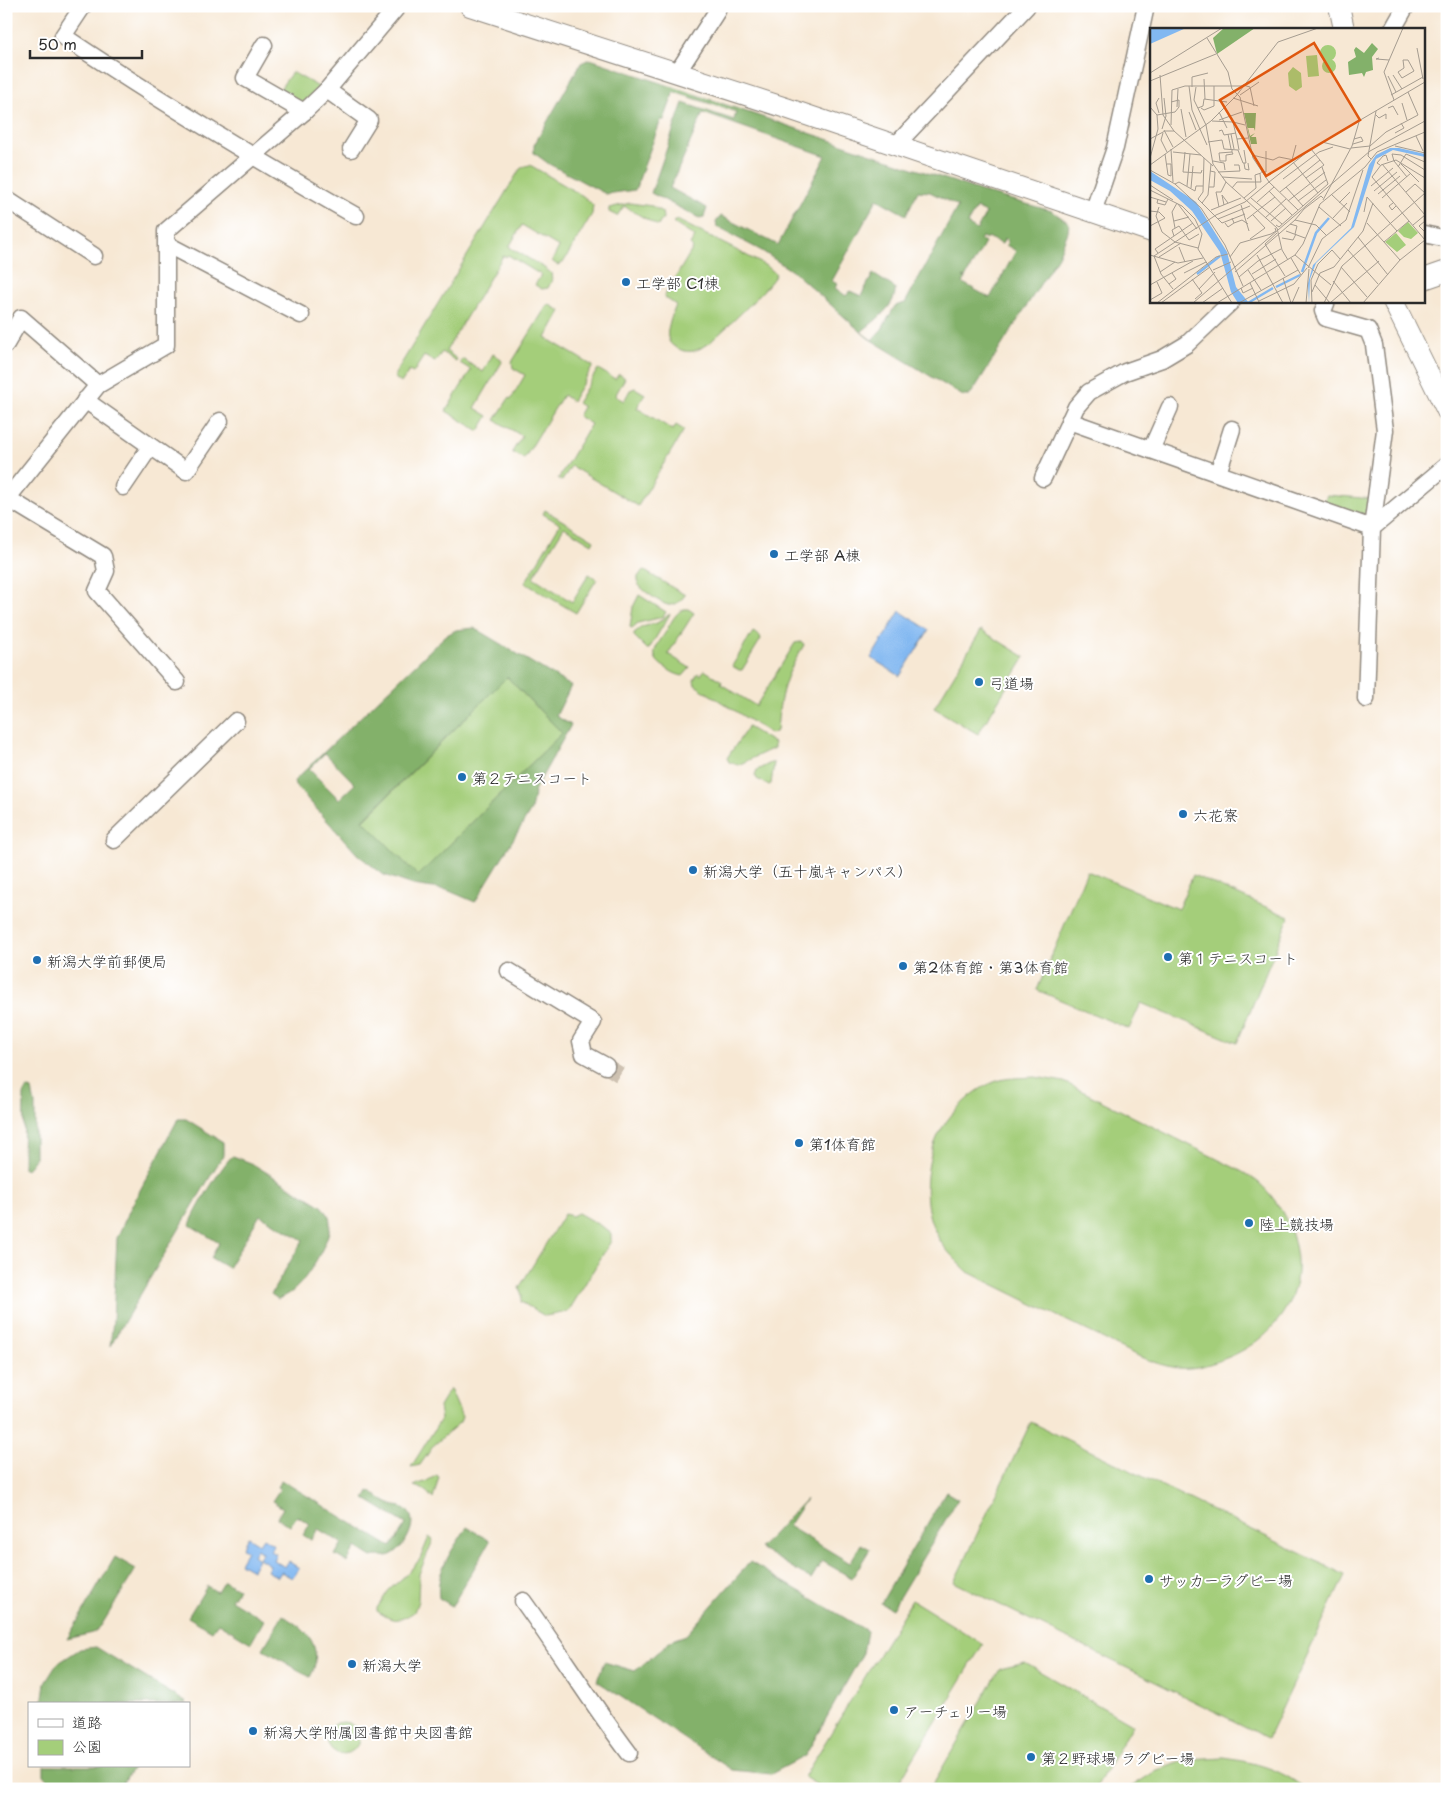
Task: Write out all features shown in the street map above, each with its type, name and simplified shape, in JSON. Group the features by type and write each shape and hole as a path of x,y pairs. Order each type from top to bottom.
{"street":[{"path":"83,6 62,36 121,76 252,156 356,216"},
{"path":"177,682 97,591 106,570 103,556 7,499 98,385 166,345 168,245 166,231 327,90 398,6"},
{"path":"470,6 554,35 677,72 1150,231"},
{"path":"677,72 717,11 718,6"},
{"path":"896,145 1027,6"},
{"path":"1093,212 1115,148 1146,6"},
{"path":"1339,6 1344,28"},
{"path":"1394,28 1406,6"},
{"path":"264,45 245,78 304,112"},
{"path":"327,90 369,120 351,149"},
{"path":"6,199 94,256"},
{"path":"1426,234 1447,239"},
{"path":"168,245 301,315"},
{"path":"1426,278 1447,271"},
{"path":"1043,478 1076,407 1089,392 1125,372 1162,359 1188,344 1231,302"},
{"path":"1327,302 1324,311 1326,318 1368,330 1374,346 1385,430 1372,528 1366,699"},
{"path":"1393,302 1447,411"},
{"path":"6,344 21,318 98,385"},
{"path":"85,400 186,471 220,421"},
{"path":"1151,450 1170,407"},
{"path":"1069,421 1372,528"},
{"path":"1218,474 1232,429"},
{"path":"123,487 150,447"},
{"path":"1372,528 1447,465"},
{"path":"114,840 236,721"},
{"path":"509,971 593,1022 581,1041 584,1054 606,1066"},
{"path":"523,1601 629,1753"}],"green space":[{"path":"590,59 990,194 1052,211 1069,223 1068,232 1058,256 975,388 969,396 963,396 868,338 862,333 872,340 882,329 895,306 905,303 958,206 930,192 918,191 906,215 877,199 832,281 837,284 835,288 846,296 850,291 861,296 873,274 895,288 895,295 888,307 861,332 795,273 762,251 717,227 716,222 721,216 778,245 826,156 703,113 670,188 707,208 704,217 699,218 651,193 683,103 734,120 736,112 674,92 664,120 661,120 635,190 606,194 549,164 534,153 534,145 581,63","holes":["976,208 986,213 977,230 967,224","982,237 987,239 988,237 1002,244 1005,238 1008,241 1006,245 1016,251 990,298 963,283 965,279 962,277 965,278 985,243 980,240"]},
{"path":"292,72 324,90 304,109 277,93"},
{"path":"530,165 583,196 593,205 592,214 563,263 557,265 552,261 559,247 522,225 509,247 551,273 552,280 548,288 542,289 535,285 541,275 508,255 506,257 503,256 446,351 457,359 456,361 442,352 435,362 424,356 413,373 409,371 401,383 395,378 395,374 520,169"},
{"path":"630,203 652,206 662,212 663,218 658,226 624,206 617,216 609,212 609,208"},
{"path":"677,220 768,267 776,274 755,299 723,331 708,344 694,351 677,348 668,339 668,328 676,305 664,297 693,248 690,245 695,237 673,222"},
{"path":"548,304 561,311 546,338 593,366 572,401 563,395 524,459 512,452 522,436 495,420 509,398 511,399 525,375 513,368 512,362"},
{"path":"493,354 500,358 502,362 475,408 488,416 479,431 446,411 471,370 460,363 462,359 483,372"},
{"path":"598,369 615,379 619,374 625,378 615,396 624,401 630,390 635,388 645,394 637,408 673,430 676,425 684,430 638,506 571,466 562,481 558,479 591,424 578,416 583,407 577,403"},
{"path":"1327,495 1373,499 1370,521 1321,507"},
{"path":"545,510 594,540 592,544 564,527 533,577 572,602 589,574 597,579 576,613 525,583 560,524 543,514"},
{"path":"643,570 685,595 673,605 660,602 638,584 638,577"},
{"path":"639,595 666,612 663,617 638,623 632,628 630,627 633,607"},
{"path":"684,609 694,613 668,654 690,668 683,676 672,672 660,664 656,659 655,650 672,621"},
{"path":"670,614 649,649 634,636 634,633 642,627 657,623"},
{"path":"474,628 571,686 556,716 571,725 535,789 531,810 475,902 447,890 413,885 384,875 358,855 295,785 294,781 445,636 456,630","holes":["507,677 562,733 418,876 363,820","325,753 355,784 339,799 309,769"]},
{"name":"弓道場","path":"981,630 1025,657 978,734 934,708"},
{"path":"753,632 760,636 761,639 742,670 739,670 732,666"},
{"path":"800,642 804,645 784,686 777,731 771,734 695,685 694,680 698,673 701,675 704,670 722,681 721,684 756,706 795,643"},
{"name":"第２テニスコート","path":"507,677 562,733 418,876 363,821"},
{"path":"748,727 774,743 774,748 738,765 729,762 727,758"},
{"path":"774,763 771,784 769,785 757,779 755,775 757,770"},
{"name":"第１テニスコート","path":"1087,871 1178,909 1193,875 1289,917 1237,1043 1141,1003 1129,1029 1037,990"},
{"name":"陸上競技場","path":"1035,1077 1064,1082 1238,1170 1258,1182 1269,1193 1286,1219 1292,1234 1296,1249 1296,1280 1288,1305 1282,1315 1258,1340 1229,1357 1204,1366 1178,1368 1156,1363 968,1272 943,1245 932,1224 926,1192 930,1158 941,1130 954,1112 979,1090 1002,1080"},
{"path":"27,1088 32,1090 35,1104 35,1157 27,1169 23,1168 24,1093"},
{"path":"178,1119 186,1119 223,1142 223,1155 110,1346 117,1238 130,1209"},
{"path":"233,1156 251,1163 322,1206 329,1218 327,1238 303,1281 289,1294 278,1299 271,1294 303,1240 260,1215 228,1268 211,1258 219,1243 190,1225 209,1188"},
{"path":"578,1213 608,1230 611,1235 611,1241 568,1312 545,1316 521,1302 522,1295 519,1288 564,1214 572,1216"},
{"path":"450,1389 462,1417 460,1422 434,1445 420,1465 411,1467 441,1419 439,1407"},
{"name":"サッカーラグビー場","path":"1031,1422 1345,1575 1268,1738 954,1582"},
{"path":"437,1475 439,1477 433,1499 425,1490 414,1486 425,1482"},
{"path":"281,1480 391,1547 406,1524 365,1499 369,1491 389,1504 405,1509 412,1518 410,1531 403,1545 392,1554 372,1557 356,1547 347,1562 335,1555 342,1543 318,1529 311,1540 303,1535 310,1524 297,1516 290,1526 277,1518 283,1508 272,1501 280,1489 277,1487"},
{"path":"946,1492 958,1499 892,1609 881,1603"},
{"path":"806,1499 788,1526 850,1563 861,1544 870,1549 852,1578 822,1561 811,1579 760,1548"},
{"path":"467,1527 490,1541 452,1606 439,1598 438,1588 442,1569"},
{"path":"429,1537 433,1540 419,1574 418,1601 414,1612 404,1618 391,1619 377,1611 389,1590 420,1559"},
{"path":"115,1557 136,1569 101,1626 93,1633 67,1639"},
{"path":"750,1562 867,1631 863,1653 805,1756 771,1774 732,1770 597,1681 604,1662 635,1671 672,1640 686,1635"},
{"path":"224,1581 238,1589 231,1600 264,1620 251,1643 218,1623 212,1631 188,1617 207,1586 217,1592"},
{"name":"アーチェリー場","path":"912,1600 983,1644 895,1789 824,1789 804,1777"},
{"path":"283,1615 303,1630 312,1642 316,1660 310,1677 263,1649"},
{"path":"96,1647 185,1702 42,1702 45,1683 57,1664 80,1649"},
{"name":"第２野球場 ラグビー場","path":"1025,1663 1133,1725 1095,1789 930,1789 1000,1669"},
{"path":"343,1722 354,1727 359,1738 354,1749 343,1754 332,1749 327,1738 332,1727"},
{"path":"1224,1758 1247,1762 1277,1771 1306,1789 1128,1789 1157,1770 1188,1760"},
{"path":"44,1768 133,1768 119,1789 57,1789 44,1775"}],"water":[{"path":"900,611 929,630 900,676 871,658"},
{"path":"248,1537 259,1544 263,1538 274,1545 270,1551 276,1554 273,1560 285,1567 288,1561 299,1568 292,1578 281,1572 278,1577 267,1571 270,1565 259,1558 262,1553 257,1549 253,1555 258,1559 252,1570 240,1563 247,1551 242,1548"}],"tunnel":[{"path":"606,1066 625,1078"}],"place":[{"name":"工学部 C1棟","path":"626,282"},
{"name":"工学部 A棟","path":"774,554"},
{"name":"弓道場","path":"979,682"},
{"name":"第２テニスコート","path":"462,777"},
{"name":"六花寮","path":"1183,814"},
{"name":"新潟大学（五十嵐キャンパス）","path":"693,870"},
{"name":"第１テニスコート","path":"1168,957"},
{"name":"新潟大学前郵便局","path":"37,960"},
{"name":"第2体育館・第3体育館","path":"903,966"},
{"name":"第1体育館","path":"799,1143"},
{"name":"陸上競技場","path":"1249,1223"},
{"name":"サッカーラグビー場","path":"1149,1579"},
{"name":"新潟大学","path":"352,1664"},
{"name":"アーチェリー場","path":"894,1710"},
{"name":"新潟大学附属図書館中央図書館","path":"253,1731"},
{"name":"第２野球場 ラグビー場","path":"1031,1757"}]}
